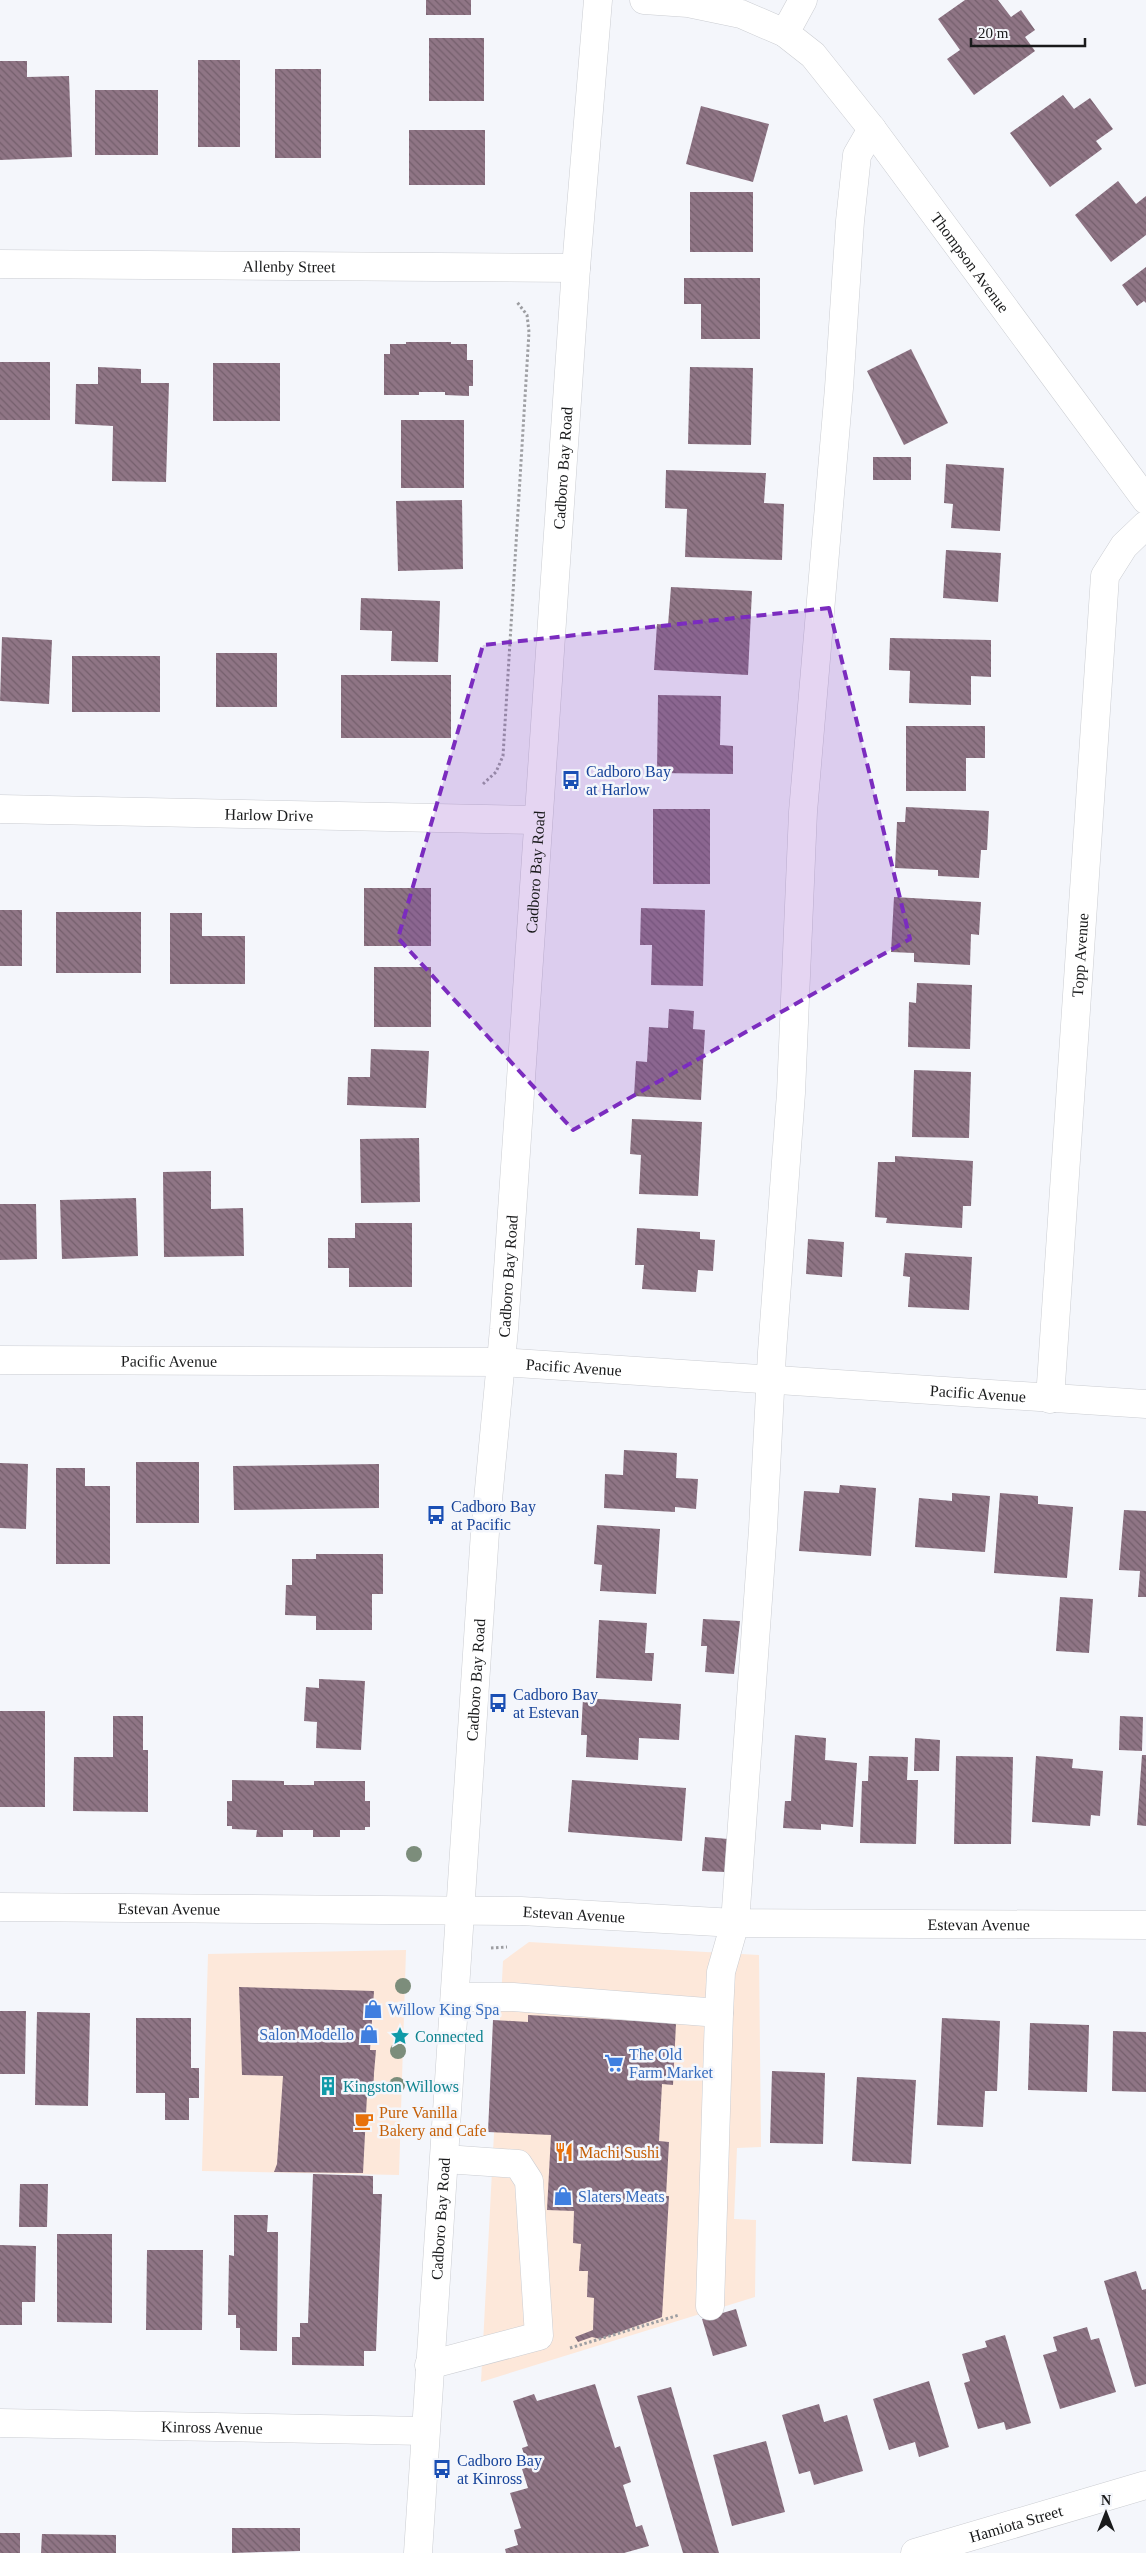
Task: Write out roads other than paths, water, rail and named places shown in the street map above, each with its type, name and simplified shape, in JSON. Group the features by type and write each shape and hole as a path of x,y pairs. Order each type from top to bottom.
{"street":[{"name":"Cadboro Bay Road","path":"418,2553 429,2365 445,2159 486,1532 500,1362 538,820 545,753 576,268 598,0"},
{"name":"Thompson Avenue","path":"644,0 688,3 741,14 786,33 813,56 872,128 1146,500"},
{"path":"786,33 803,0"},
{"path":"710,2306 721,1972 735,1923 763,1530 770,1378 791,1092 803,812 839,388 850,221 857,155 872,128"},
{"name":"Allenby Street","path":"0,264 576,268"},
{"name":"Topp Avenue","path":"1050,1399 1105,576 1124,546 1146,526"},
{"name":"Harlow Drive","path":"0,810 538,820"},
{"name":"Pacific Avenue","path":"0,1360 500,1362 770,1378 1050,1399 1146,1404"},
{"name":"Estevan Avenue","path":"0,1908 520,1911 735,1923 1146,1925"},
{"path":"456,1997 512,1997 719,2013"},
{"path":"429,2365 539,2336 529,2181 518,2164 445,2159"},
{"name":"Kinross Avenue","path":"0,2423 425,2431"},
{"name":"Hamiota Street","path":"915,2553 1146,2485"}],"place":[{"name":"Cadboro Bay at Harlow","path":"571,780"},
{"name":"Cadboro Bay at Pacific","path":"436,1515"},
{"name":"Cadboro Bay at Estevan","path":"498,1703"},
{"name":"Willow King Spa","path":"373,2009"},
{"name":"Salon Modello","path":"369,2034"},
{"name":"Connected","path":"400,2036"},
{"name":"The Old Farm Market","path":"614,2063"},
{"name":"Kingston Willows","path":"328,2086"},
{"name":"Pure Vanilla Bakery and Cafe","path":"364,2121"},
{"name":"Machi Sushi","path":"564,2152"},
{"name":"Slaters Meats","path":"563,2196"},
{"name":"Cadboro Bay at Kinross","path":"442,2469"}]}
